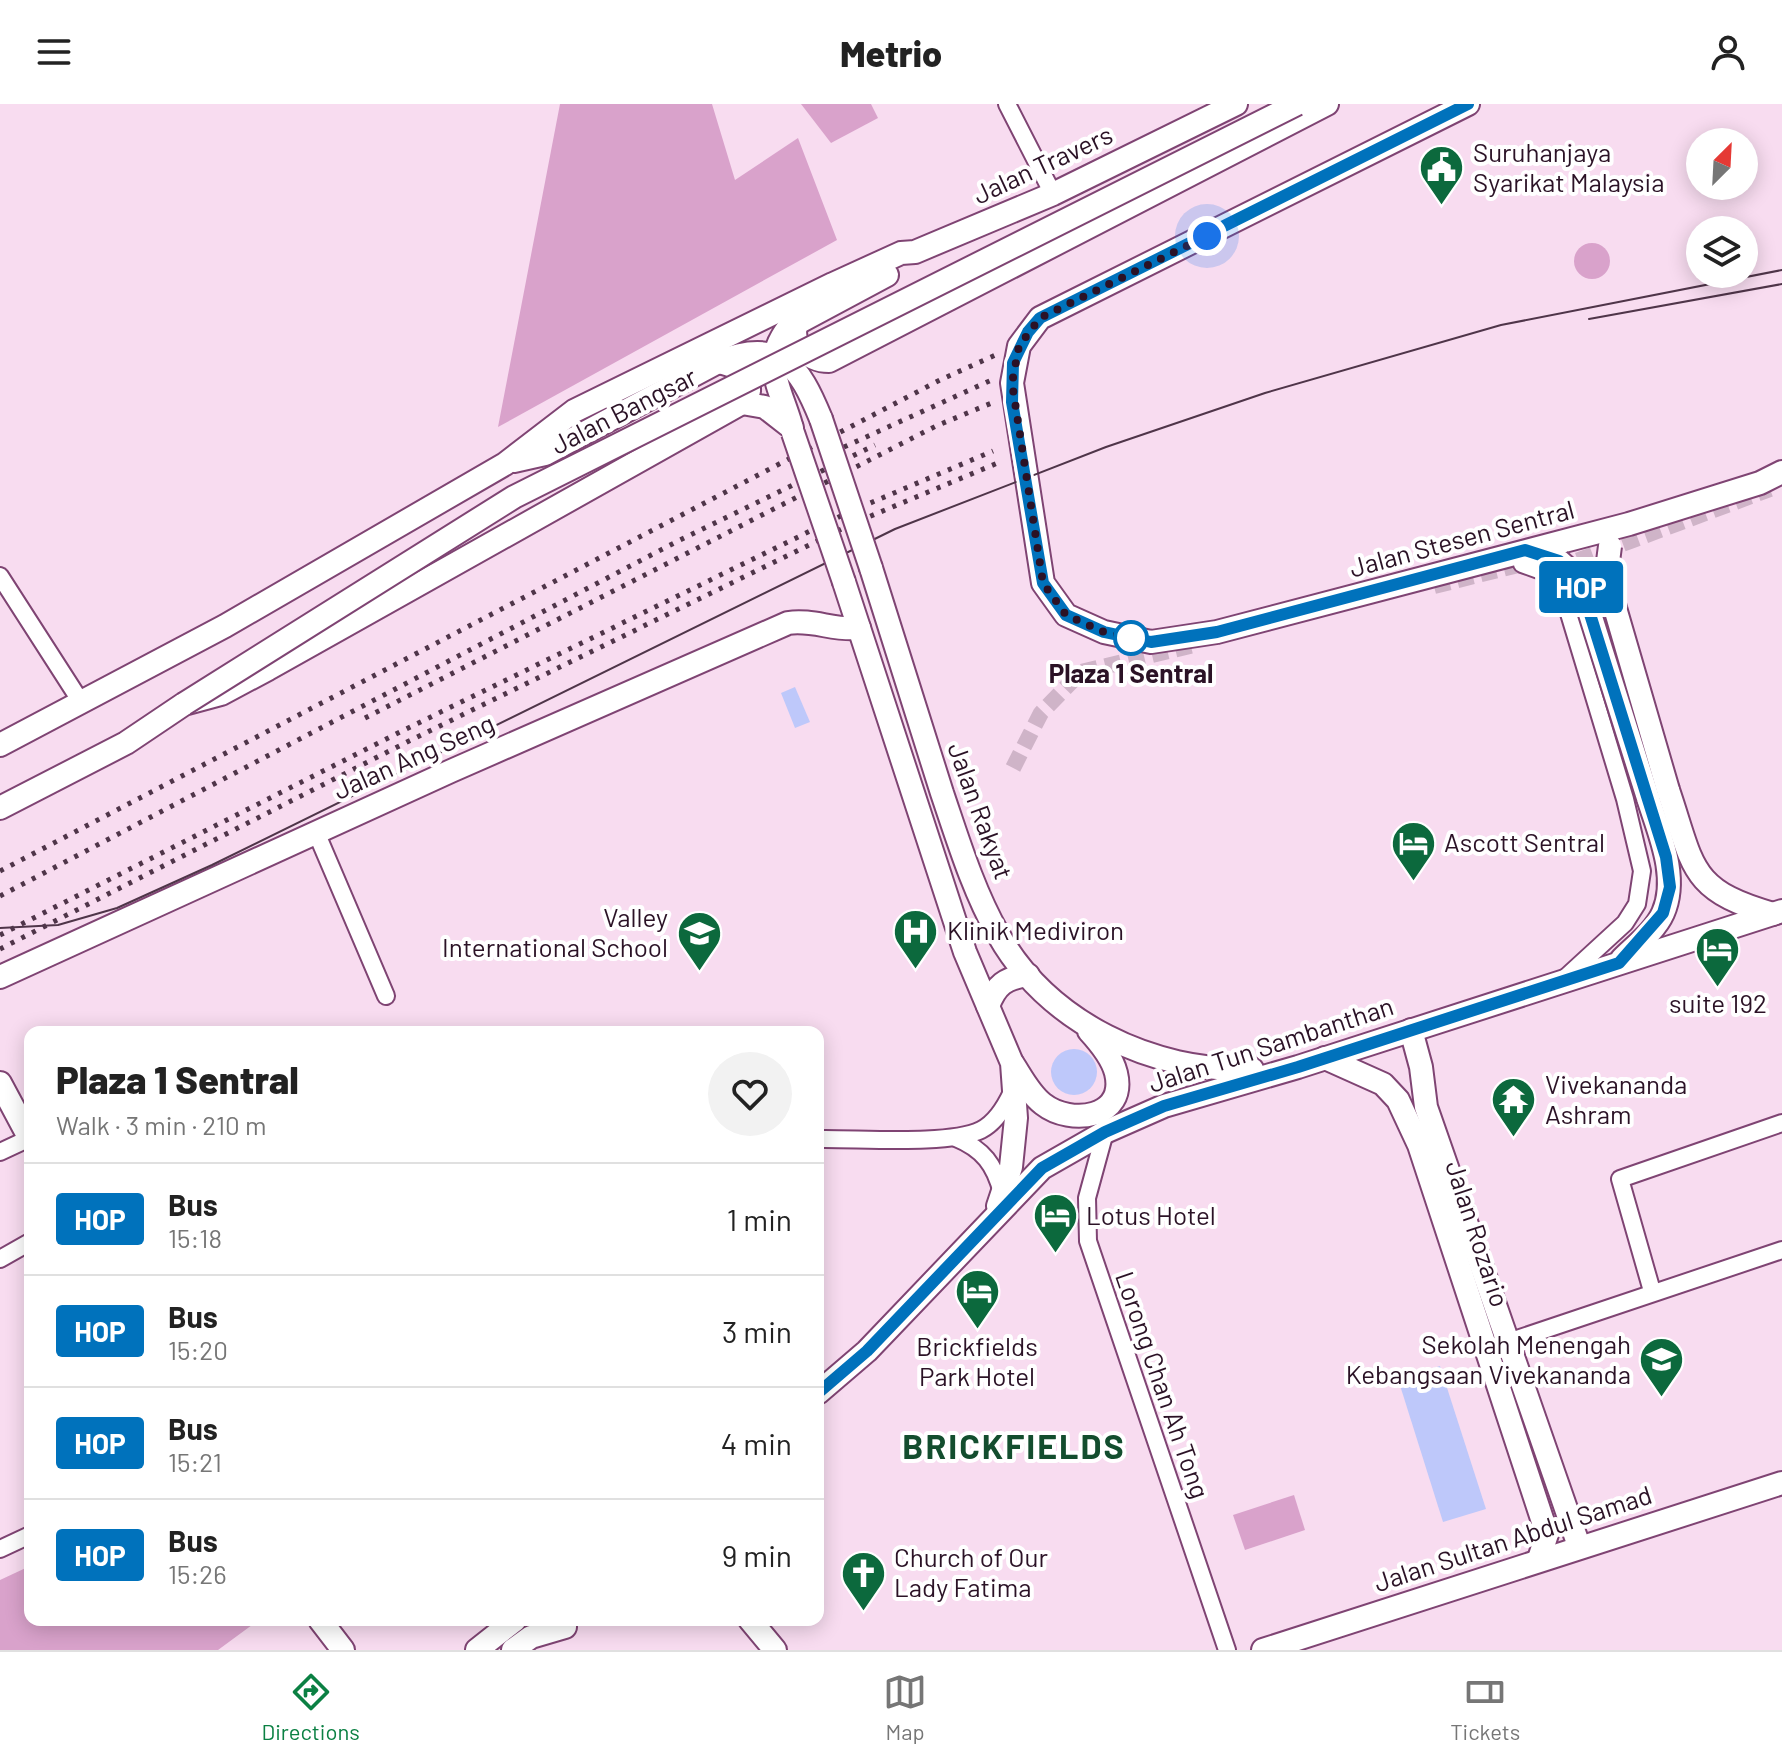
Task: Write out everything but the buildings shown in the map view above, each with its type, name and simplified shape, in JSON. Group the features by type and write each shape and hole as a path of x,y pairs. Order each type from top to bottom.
{"main road":[{"name":"Jalan Travers","path":"915,252 1053,194 1236,104"},
{"name":"Jalan Bangsar","path":"0,808 126,743 514,497 1297,104"},
{"path":"797,323 794,336 801,349 822,361 829,361 1327,104"},
{"name":"Jalan Stesen Sentral","path":"1468,104 1040,318 1019,346 1013,363 1012,402 1043,583 1066,615 1104,632 1151,642 1217,632 1523,557 1760,483 1782,472"},
{"name":"Jalan Bangsar","path":"0,745 225,626 505,464 574,411 833,284 901,253 915,252"},
{"path":"915,252 907,265 788,328 772,354 774,372 965,952 1012,1063 1035,1096 1053,1111 1079,1118 1104,1109 1112,1099 1117,1075 1103,1047 1076,1018"},
{"path":"505,464 545,454 718,362 746,352 772,354"},
{"name":"Jalan Rakyat","path":"772,354 792,364 820,417 965,862 998,935 1028,975 1076,1018 1135,1051 1169,1063 1217,1070 1298,1067"},
{"path":"820,417 822,379 829,361"},
{"path":"184,704 221,694 268,669 742,403 749,391 744,374 734,365 718,362"},
{"path":"742,403 765,407 792,429"},
{"path":"1619,963 1658,920 1670,887 1658,794 1606,577 1610,546 1629,524"},
{"path":"1523,557 1559,561 1579,579 1658,794 1699,875 1715,892 1742,905 1778,912"},
{"name":"Jalan Ang Seng","path":"0,977 316,832 788,623 804,620 836,630 859,628"},
{"name":"Jalan Tun Sambanthan","path":"824,1388 867,1351 1031,1177 1105,1132 1218,1088 1298,1067 1778,912"},
{"path":"988,1006 994,990 1003,981 1028,975"},
{"name":"Jalan Rozario","path":"1411,1030 1421,1067 1426,1107 1547,1534 1539,1559"},
{"name":"Jalan Rozario","path":"1325,1058 1383,1084 1398,1100 1419,1145 1495,1346 1579,1546"},
{"path":"993,1218 1011,1167 1015,1130 1012,1063"},
{"path":"0,1083 24,1128"},
{"name":"Jalan Sultan Abdul Samad","path":"1274,1648 1579,1546 1782,1483"},
{"path":"325,1626 343,1650"},
{"path":"477,1650 507,1626"},
{"path":"513,1650 531,1637 564,1626"},
{"path":"543,1650 568,1626"},
{"path":"755,1626 775,1650"}],"street":[{"path":"1007,104 1053,194"},
{"path":"1523,557 1558,577 1625,799 1642,871 1637,904 1625,923 1559,982"},
{"path":"0,576 81,702"},
{"path":"316,832 386,996"},
{"path":"824,1139 956,1138 983,1130 1004,1109 1014,1087"},
{"path":"1652,1291 1620,1179 1782,1123"},
{"name":"Lorong Chan Ah Tong","path":"1105,1132 1087,1198 1088,1241 1227,1650"},
{"path":"956,1138 971,1144 989,1160 1003,1194"},
{"path":"0,1152 24,1142"},
{"path":"0,1259 24,1245"},
{"path":"1495,1346 1782,1250"},
{"path":"0,1549 24,1538"}],"shaded area":[{"path":"560,104 712,104 735,180 798,138 837,240 498,427"},
{"path":"801,104 871,104 878,118 831,143"},
{"path":"1592,243 1604,249 1610,261 1604,273 1592,279 1580,273 1574,261 1580,249"},
{"path":"1294,1495 1305,1530 1245,1550 1233,1515"},
{"path":"24,1569 24,1626 251,1626 218,1650 0,1650 0,1580"}],"water":[{"path":"795,687 810,722 795,728 781,693"},
{"path":"1074,1049 1083,1050 1090,1056 1096,1063 1096,1081 1090,1088 1083,1094 1074,1095 1065,1094 1058,1088 1052,1081 1051,1072 1052,1063 1058,1056 1065,1050"},
{"path":"1440,1366 1486,1509 1443,1522 1398,1379"}],"tunnel":[{"path":"1568,581 1574,562 1770,489"},
{"path":"1434,586 1522,564"},
{"path":"1013,768 1041,713 1081,672 1198,644"}],"tram line":[{"path":"0,928 58,925 117,908 212,865 895,529 1106,447 1265,393 1501,325 1782,270"},
{"path":"1589,319 1782,284"}],"railway":[{"path":"0,871 940,380 1000,353"},
{"path":"822,457 996,378"},
{"path":"365,718 936,426 994,402"},
{"path":"0,896 676,542 875,445"},
{"path":"0,935 402,731 849,512 993,451"},
{"path":"0,949 407,742 854,523 1000,462"}],"bus line":[{"name":"HOP","path":"824,1388 867,1351 1031,1177 1105,1132 1164,1106 1218,1088 1298,1067 1619,963 1663,913 1670,887 1666,857 1579,579 1559,561 1525,550 1217,632 1151,642 1104,632 1066,615 1043,583 1012,402 1013,363 1019,346 1040,318 1468,104"}],"place":[{"name":"Suruhanjaya Syarikat Malaysia","path":"1442,207"},
{"name":"Plaza 1 Sentral","path":"1131,638"},
{"name":"Ascott Sentral","path":"1413,882"},
{"name":"Klinik Mediviron","path":"916,970"},
{"name":"Valley International School","path":"699,972"},
{"name":"suite 192","path":"1718,988"},
{"name":"Vivekananda Ashram","path":"1514,1139"},
{"name":"Lotus Hotel","path":"1055,1255"},
{"name":"Brickfields Park Hotel","path":"977,1331"},
{"name":"Sekolah Menengah Kebangsaan Vivekananda","path":"1662,1399"},
{"name":"Church of Our Lady Fatima","path":"863,1612"}],"district":[{"name":"BRICKFIELDS","path":"1014,1447"}],"route":[{"path":"1131,638 1104,632 1066,615 1043,583 1012,402 1013,363 1019,346 1040,318 1207,236"}]}
